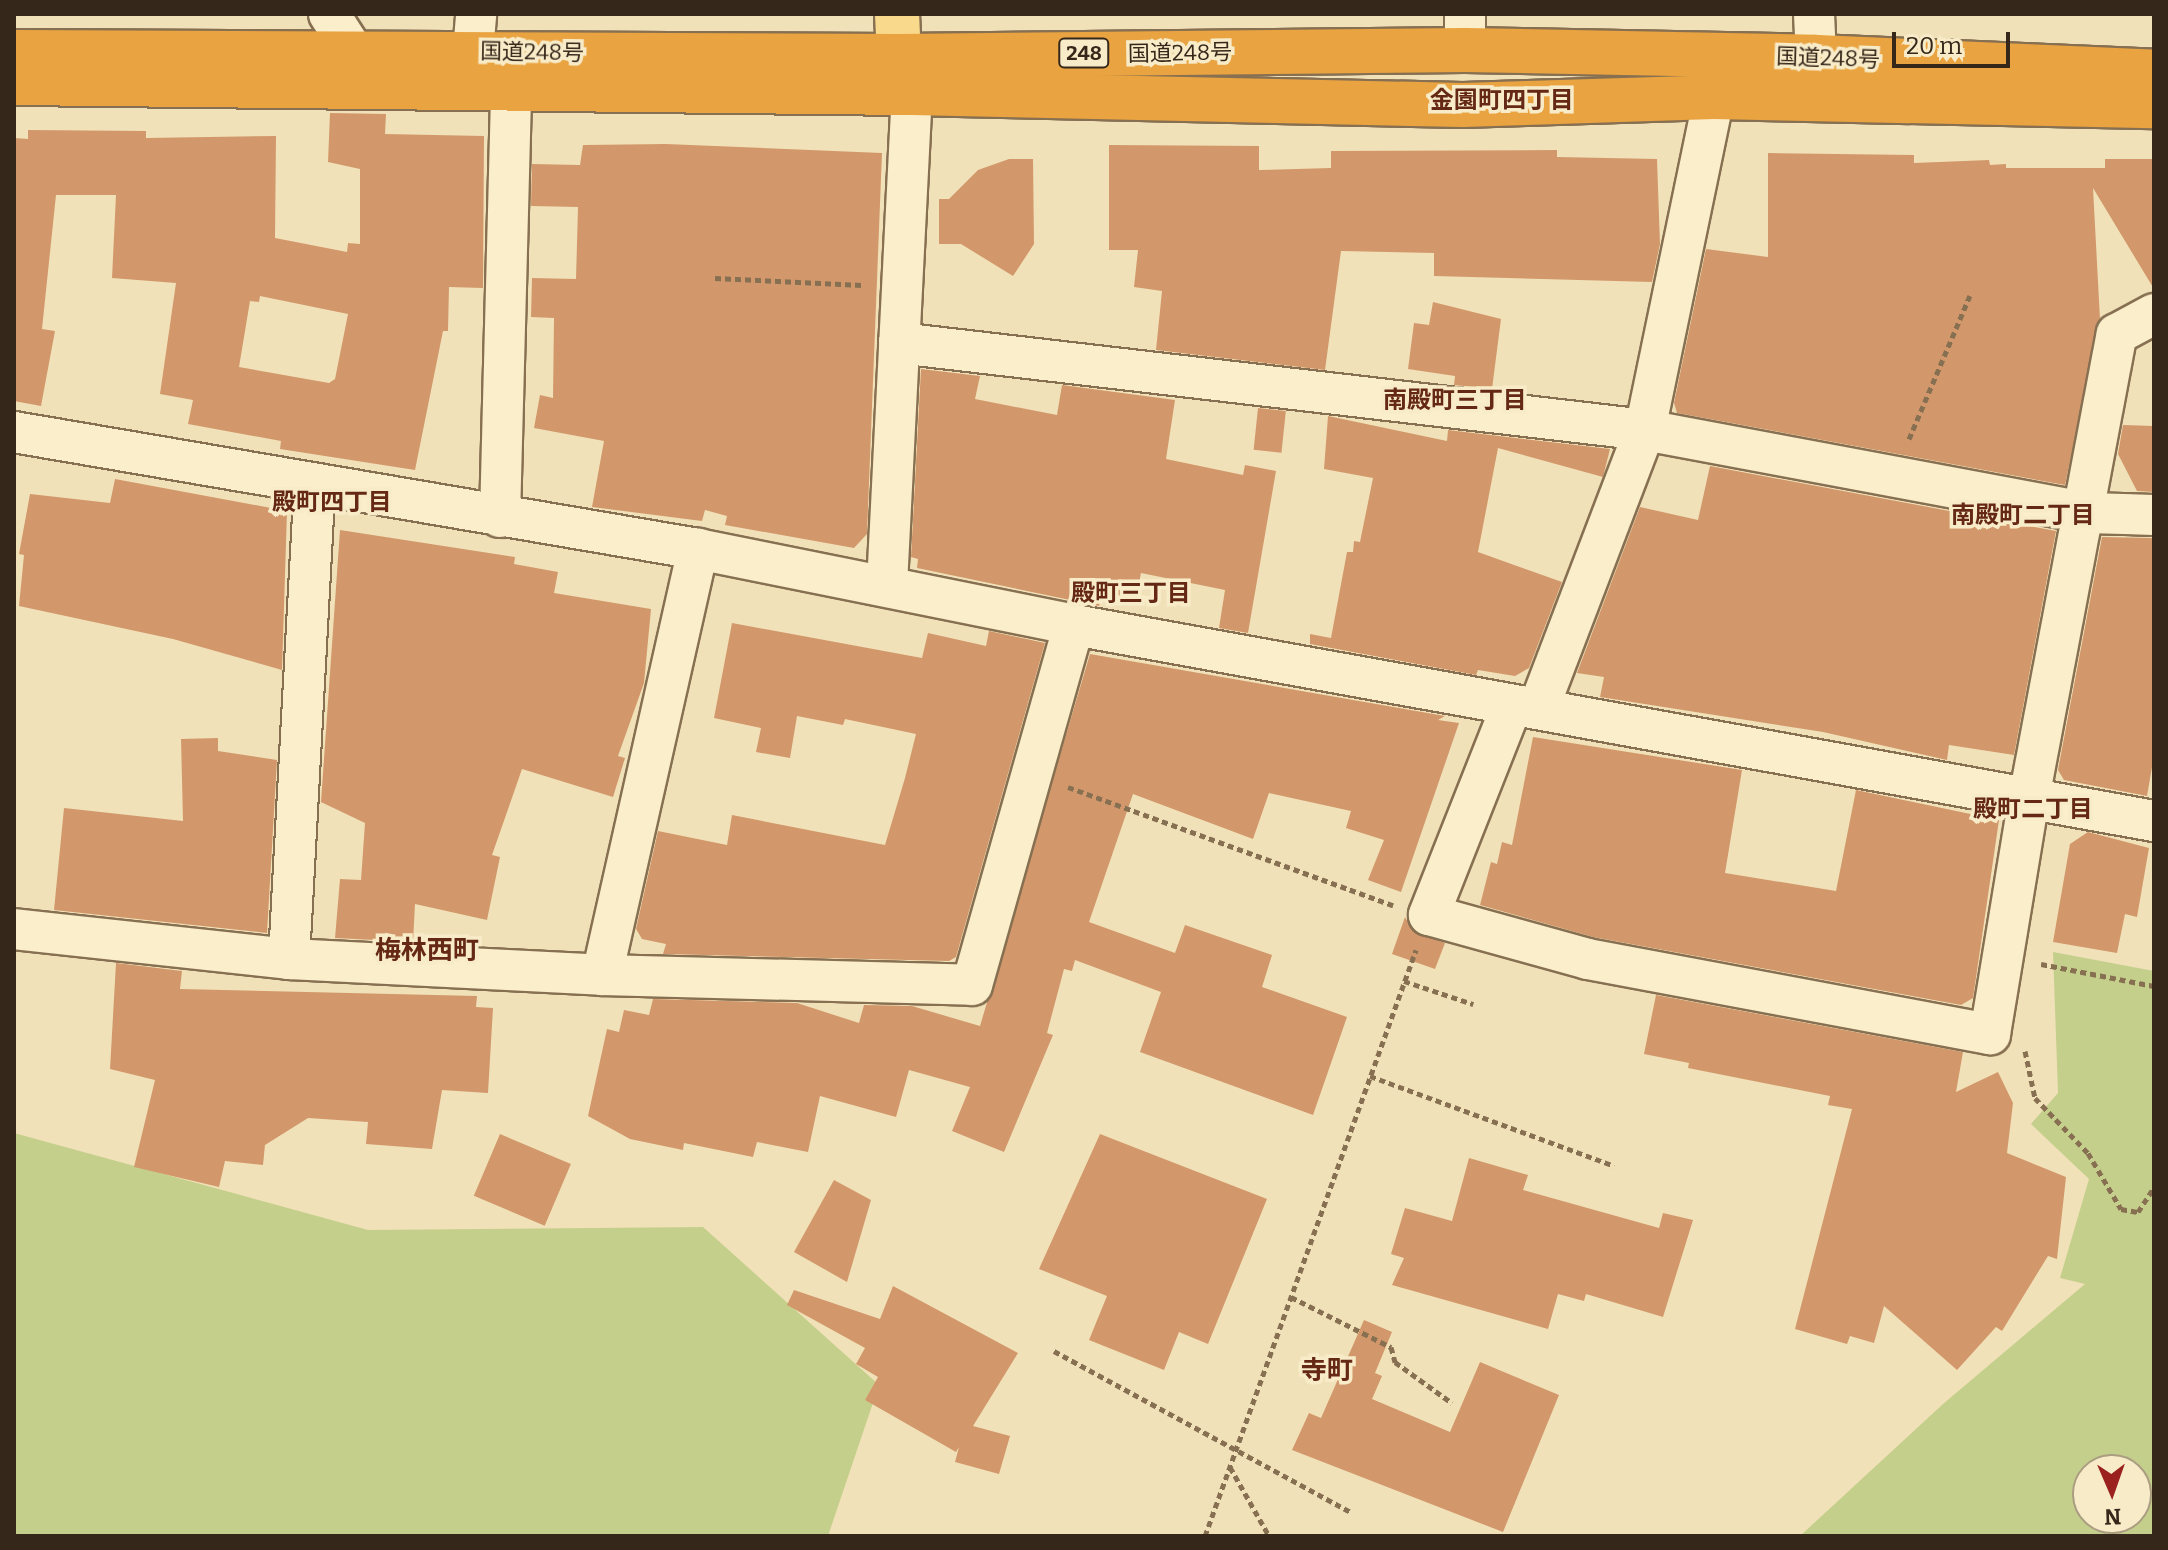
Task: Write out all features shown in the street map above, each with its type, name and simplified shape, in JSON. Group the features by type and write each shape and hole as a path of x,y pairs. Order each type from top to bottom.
{"highway":[{"name":"国道248号","path":"14,52 353,51 474,32 910,46 1465,32 1816,57 2154,72"},
{"name":"国道248号","path":"14,83 511,88 910,46 1463,105 1714,97 2154,106"}],"street":[{"path":"329,14 353,51"},
{"path":"1814,14 1816,57"},
{"path":"887,585 910,46"},
{"path":"500,517 511,88"},
{"path":"1714,97 1645,430 1525,706 1429,915 1588,959 1990,1034 2029,798 2087,513 2117,334 2154,314"},
{"path":"899,343 1645,430 2087,513 2154,515"},
{"path":"14,432 315,486 698,549 1074,625 2154,821"},
{"path":"289,959 315,486"},
{"path":"602,975 698,549"},
{"path":"14,929 289,959 602,975 972,985 1074,625"}],"path":[{"path":"715,278 902,288"},
{"path":"1893,476 1970,295"},
{"path":"1030,776 1105,797 1429,915 1205,1536"},
{"path":"2034,979 2037,963 2154,986"},
{"path":"1404,981 1473,1004"},
{"path":"2023,1041 2035,1098 2088,1153 2121,1209 2138,1212 2154,1187"},
{"path":"1370,1076 1614,1166"},
{"path":"1291,1297 1391,1347 1395,1362 1452,1403"},
{"path":"1054,1351 1350,1512"},
{"path":"1230,1467 1269,1536"}],"green space":[{"path":"2053,952 2154,971 2154,1536 1800,1536 1943,1404 2085,1284 2060,1278 2089,1179 2031,1124 2058,1093"},
{"path":"14,1133 368,1230 703,1227 879,1385 828,1536 14,1536"}],"building":[{"path":"330,113 386,114 385,134 484,136 483,288 449,287 448,331 443,331 415,470 280,449 281,441 188,424 193,400 160,394 176,283 112,278 116,195 56,195 42,329 55,331 41,406 14,401 14,138 28,139 28,130 146,131 146,138 276,136 275,238 347,252 348,243 360,244 360,169 328,162","holes":["260,296 348,314 335,379 329,383 239,367 250,301 259,302"]},
{"path":"666,144 882,153 867,534 854,548 725,525 727,516 705,510 702,521 592,507 604,441 534,428 540,395 553,398 554,318 531,317 532,278 576,279 578,207 531,206 532,164 580,165 583,145"},
{"path":"1109,145 1259,146 1259,170 1331,168 1331,151 1557,150 1557,157 1657,159 1660,244 1652,282 1434,276 1434,253 1341,251 1325,370 1156,350 1162,291 1134,287 1138,250 1109,250"},
{"path":"1768,153 1914,155 1914,163 1989,160 1990,165 2006,164 2006,168 2105,168 2105,159 2154,159 2154,289 2093,188 2100,319 2065,485 1677,413 1674,403 1706,249 1768,257"},
{"path":"1009,159 1033,159 1034,244 1013,276 961,244 939,244 939,199 949,199 978,170"},
{"path":"1433,302 1501,319 1492,389 1454,385 1455,376 1408,369 1414,323 1429,325"},
{"path":"921,369 980,376 975,399 1057,415 1062,385 1175,400 1166,459 1243,475 1245,465 1276,471 1248,633 1219,628 1225,590 1141,573 1135,604 1101,599 1099,606 917,568 918,559 911,557"},
{"path":"1258,408 1286,411 1281,453 1254,450"},
{"path":"1328,416 1447,441 1448,430 1610,449 1603,477 1498,448 1478,552 1562,582 1529,668 1515,676 1478,670 1476,675 1310,644 1310,634 1331,638 1347,552 1353,552 1354,541 1360,542 1373,478 1324,469"},
{"path":"2123,425 2154,426 2154,492 2137,491 2118,454"},
{"path":"1710,466 2056,531 2014,755 1949,745 1947,760 1823,732 1600,697 1604,677 1577,673 1640,507 1698,520"},
{"path":"115,479 287,511 282,670 173,639 19,606 24,555 19,554 30,494 110,503"},
{"path":"340,530 515,557 514,564 558,572 554,593 651,609 644,683 618,756 625,758 613,797 522,769 492,855 500,857 487,920 415,904 413,942 335,938 340,879 361,880 365,823 321,802"},
{"path":"2102,537 2154,538 2154,756 2147,796 2064,780 2058,770"},
{"path":"732,623 922,658 928,633 986,646 989,631 1045,643 956,957 949,961 663,954 666,944 642,939 636,929 658,831 727,845 732,815 885,845 905,778 916,734 845,719 843,725 797,716 790,758 756,752 761,728 714,718"},
{"path":"1090,654 1445,716 1438,720 1459,723 1401,892 1368,880 1384,840 1346,828 1351,811 1269,793 1253,839 1133,794 1089,922 1175,953 1185,925 1272,955 1262,987 1347,1017 1313,1115 1140,1052 1161,992 1075,960 1072,971 1064,969 1047,1033 1053,1035 1004,1152 952,1131 970,1087 909,1070 896,1117 820,1096 808,1152 757,1142 753,1157 684,1143 683,1150 630,1139 588,1116 607,1029 619,1032 624,1010 649,1015 653,999 797,1003 859,1023 864,1005 912,1006 980,1026"},
{"path":"1533,737 1742,770 1725,873 1836,891 1856,790 1999,820 1973,998 1961,1005 1593,937 1480,905 1491,862 1497,864 1502,842 1512,845"},
{"path":"218,738 218,751 277,760 267,933 54,910 64,808 183,821 181,739"},
{"path":"2088,832 2149,848 2137,917 2125,914 2117,953 2053,942 2070,844"},
{"path":"1405,917 1413,931 1445,943 1435,969 1392,954"},
{"path":"116,963 182,971 180,989 477,996 476,1007 493,1008 488,1093 442,1090 432,1149 366,1144 368,1122 308,1118 265,1145 263,1165 225,1161 219,1187 134,1167 155,1080 110,1069"},
{"path":"1656,995 1963,1052 1956,1092 1998,1072 2013,1103 2007,1153 2066,1177 2057,1259 2048,1256 2002,1331 1996,1327 1957,1370 1884,1306 1874,1343 1850,1336 1847,1344 1795,1329 1852,1109 1828,1105 1830,1096 1688,1068 1689,1063 1644,1054"},
{"path":"500,1134 571,1164 545,1226 474,1196"},
{"path":"1100,1134 1267,1199 1208,1344 1179,1332 1164,1370 1089,1340 1107,1296 1039,1269"},
{"path":"1469,1158 1528,1175 1523,1190 1659,1228 1663,1213 1693,1220 1663,1317 1586,1294 1584,1301 1558,1294 1548,1329 1392,1285 1404,1258 1391,1254 1405,1208 1452,1221"},
{"path":"834,1180 871,1200 847,1282 794,1252"},
{"path":"893,1286 1018,1353 973,1426 1010,1436 999,1474 955,1462 959,1447 956,1452 865,1400 878,1377 856,1364 865,1348 787,1305 794,1290 880,1319"},
{"path":"1364,1320 1392,1332 1375,1373 1382,1376 1372,1399 1450,1432 1480,1362 1559,1395 1503,1532 1292,1450 1309,1413 1321,1418"}],"district":[{"name":"金園町四丁目","path":"1502,101"},
{"name":"南殿町三丁目","path":"1455,401"},
{"name":"殿町四丁目","path":"332,503"},
{"name":"南殿町二丁目","path":"2023,516"},
{"name":"殿町三丁目","path":"1131,594"},
{"name":"殿町二丁目","path":"2033,810"},
{"name":"梅林西町","path":"427,951"},
{"name":"寺町","path":"1327,1371"}]}
